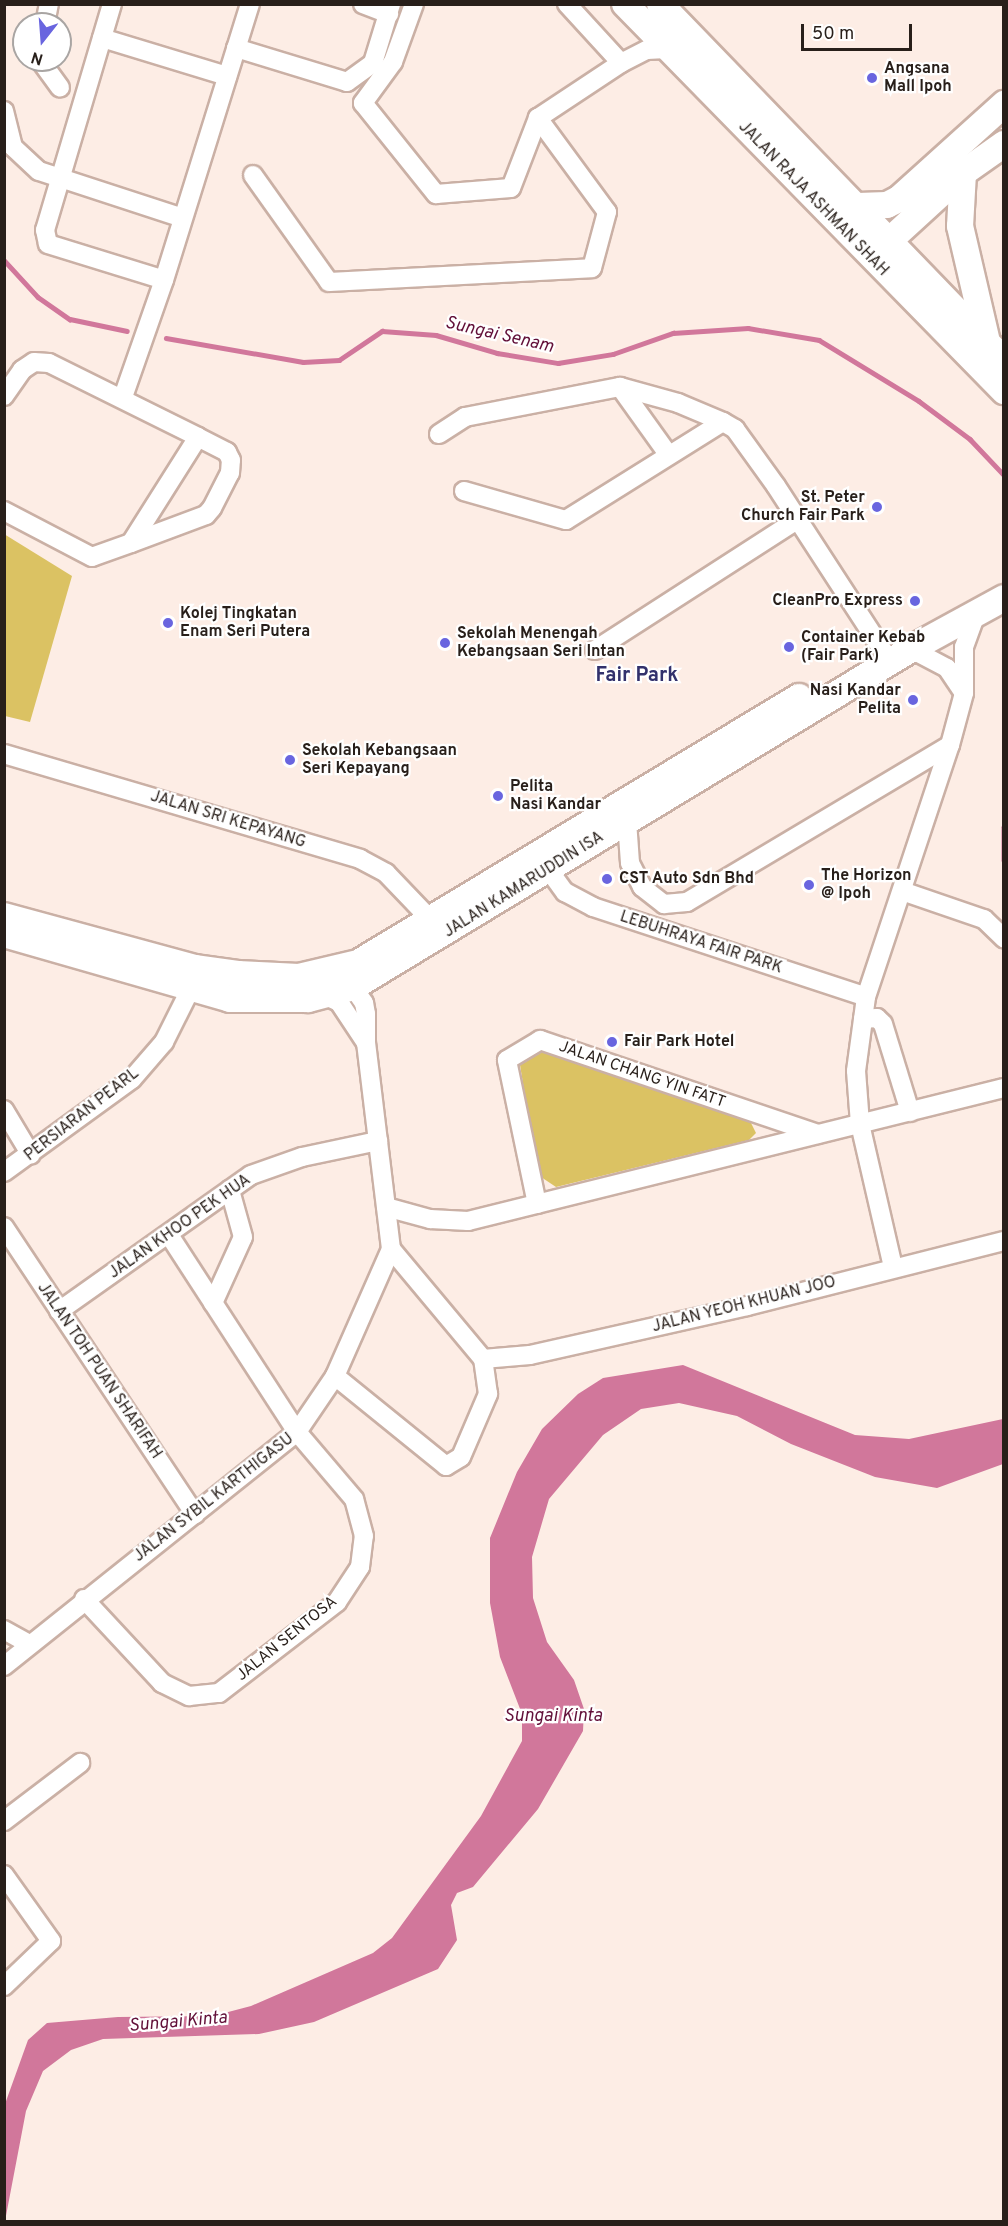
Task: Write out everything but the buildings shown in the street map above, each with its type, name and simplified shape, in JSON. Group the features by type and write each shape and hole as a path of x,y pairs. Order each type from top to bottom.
{"main road":[{"name":"JALAN RAJA ASHMAN SHAH","path":"625,4 768,155 1004,391"},
{"name":"JALAN RAJA ASHMAN SHAH","path":"660,4 808,160 858,206 1004,360"},
{"path":"858,206 887,205 899,199 1004,104"},
{"path":"768,155 806,173 867,230 890,240 963,173 1004,144"},
{"path":"963,173 960,226 987,341"},
{"name":"JALAN KAMARUDDIN ISA","path":"4,916 196,968 238,974 299,976 358,963 436,928 548,870 1004,584"},
{"name":"JALAN KAMARUDDIN ISA","path":"4,934 190,990 230,999 286,1000 326,996 353,987 436,928 894,654 1004,598"},
{"path":"190,990 202,982 238,974"},
{"path":"299,976 311,984 339,980 353,987"}],"street":[{"path":"112,4 47,217 48,244 164,279"},
{"path":"123,397 164,279 250,4"},
{"path":"236,48 347,82 373,63 390,9 363,4"},
{"path":"414,4 393,62 363,103 436,194 511,188 538,118 621,63 647,50 666,48"},
{"path":"567,4 621,63"},
{"path":"102,38 227,76"},
{"path":"49,72 60,88"},
{"path":"4,111 13,147 21,158 59,178 183,218"},
{"path":"253,175 329,282 592,268 607,212 538,118"},
{"path":"4,396 22,370 34,362 49,363 123,397 227,452 231,460 230,473 212,508 199,518 92,557 4,511"},
{"path":"620,387 668,454"},
{"path":"440,434 465,417 620,387 678,403 723,422 735,429 795,520 894,654 947,668 964,693"},
{"path":"464,491 566,520 668,454 723,422"},
{"path":"131,543 198,437"},
{"path":"595,650 795,520"},
{"path":"893,1267 860,1124 856,1071 866,997 950,745 964,693 964,647 977,611"},
{"path":"627,821 630,863 642,887 664,904 687,903 950,745"},
{"name":"JALAN SRI KEPAYANG","path":"4,754 360,859 386,873 436,928"},
{"name":"LEBUHRAYA FAIR PARK","path":"548,870 565,892 593,907 866,997"},
{"path":"902,891 984,920 1004,938"},
{"path":"335,1376 446,1466 461,1457 488,1394 483,1359 391,1249 366,1043 364,1003 353,987"},
{"name":"PERSIARAN PEARL","path":"4,1172 31,1155 132,1079 164,1042 190,990"},
{"path":"326,996 339,1002 366,1043"},
{"path":"863,1018 877,1018 883,1024 910,1112"},
{"name":"JALAN CHANG YIN FATT","path":"537,1204 507,1060 540,1040 817,1134"},
{"path":"386,1207 430,1219 468,1221 1004,1088"},
{"path":"4,1110 31,1155"},
{"name":"JALAN KHOO PEK HUA","path":"59,1311 251,1175 302,1157 378,1141"},
{"path":"213,1302 243,1237 230,1190"},
{"name":"JALAN TOH PUAN SHARIFAH","path":"4,1227 195,1514"},
{"name":"JALAN SENTOSA","path":"84,1599 162,1683 189,1696 219,1693 337,1602 360,1567 364,1536 354,1499 297,1432 169,1235"},
{"name":"JALAN YEOH KHUAN JOO","path":"483,1359 565,1348 747,1306 893,1267 1004,1241"},
{"name":"JALAN SYBIL KARTHIGASU","path":"4,1666 84,1599 297,1432 335,1376 391,1249"},
{"path":"4,1630 29,1644"},
{"path":"4,1821 80,1762"},
{"path":"4,1875 50,1936 49,1944 4,1986"}],"shaded area":[{"path":"4,534 72,576 30,722 5,716"},
{"path":"542,1052 750,1121 756,1133 749,1140 556,1187 538,1175 520,1065"}],"water":[{"name":"Sungai Kinta","path":"683,1365 855,1435 909,1439 1003,1419 1003,1464 937,1488 875,1477 791,1444 737,1416 679,1403 641,1409 603,1435 549,1499 532,1557 533,1598 547,1642 574,1680 584,1709 583,1731 538,1809 473,1887 457,1893 451,1905 457,1940 438,1969 314,2022 259,2034 103,2039 71,2050 43,2071 26,2111 5,2221 5,2104 28,2040 47,2023 118,2017 213,2016 251,2006 373,1953 392,1938 481,1816 522,1741 522,1714 500,1657 490,1603 490,1538 517,1472 542,1429 578,1394 603,1378"}],"waterway":[{"name":"Sungai Senam","path":"4,260 38,297 70,319 127,331"},
{"name":"Sungai Senam","path":"166,338 303,362 339,360 382,331 436,335 497,353 558,363 613,354 673,333 748,328 819,340 919,401 970,439 1004,475"},
{"name":"Sungai Senam","path":"1004,827 1004,860"}],"place":[{"name":"Angsana Mall Ipoh","path":"872,78"},
{"name":"St. Peter Church Fair Park","path":"877,507"},
{"name":"CleanPro Express","path":"915,601"},
{"name":"Kolej Tingkatan Enam Seri Putera","path":"168,623"},
{"name":"Sekolah Menengah Kebangsaan Seri Intan","path":"445,643"},
{"name":"Container Kebab (Fair Park)","path":"789,647"},
{"name":"Nasi Kandar Pelita","path":"913,700"},
{"name":"Sekolah Kebangsaan Seri Kepayang","path":"290,760"},
{"name":"Pelita Nasi Kandar","path":"498,796"},
{"name":"CST Auto Sdn Bhd","path":"607,879"},
{"name":"The Horizon @ Ipoh","path":"809,885"},
{"name":"Fair Park Hotel","path":"612,1042"}],"district":[{"name":"Fair Park","path":"637,676"}]}
